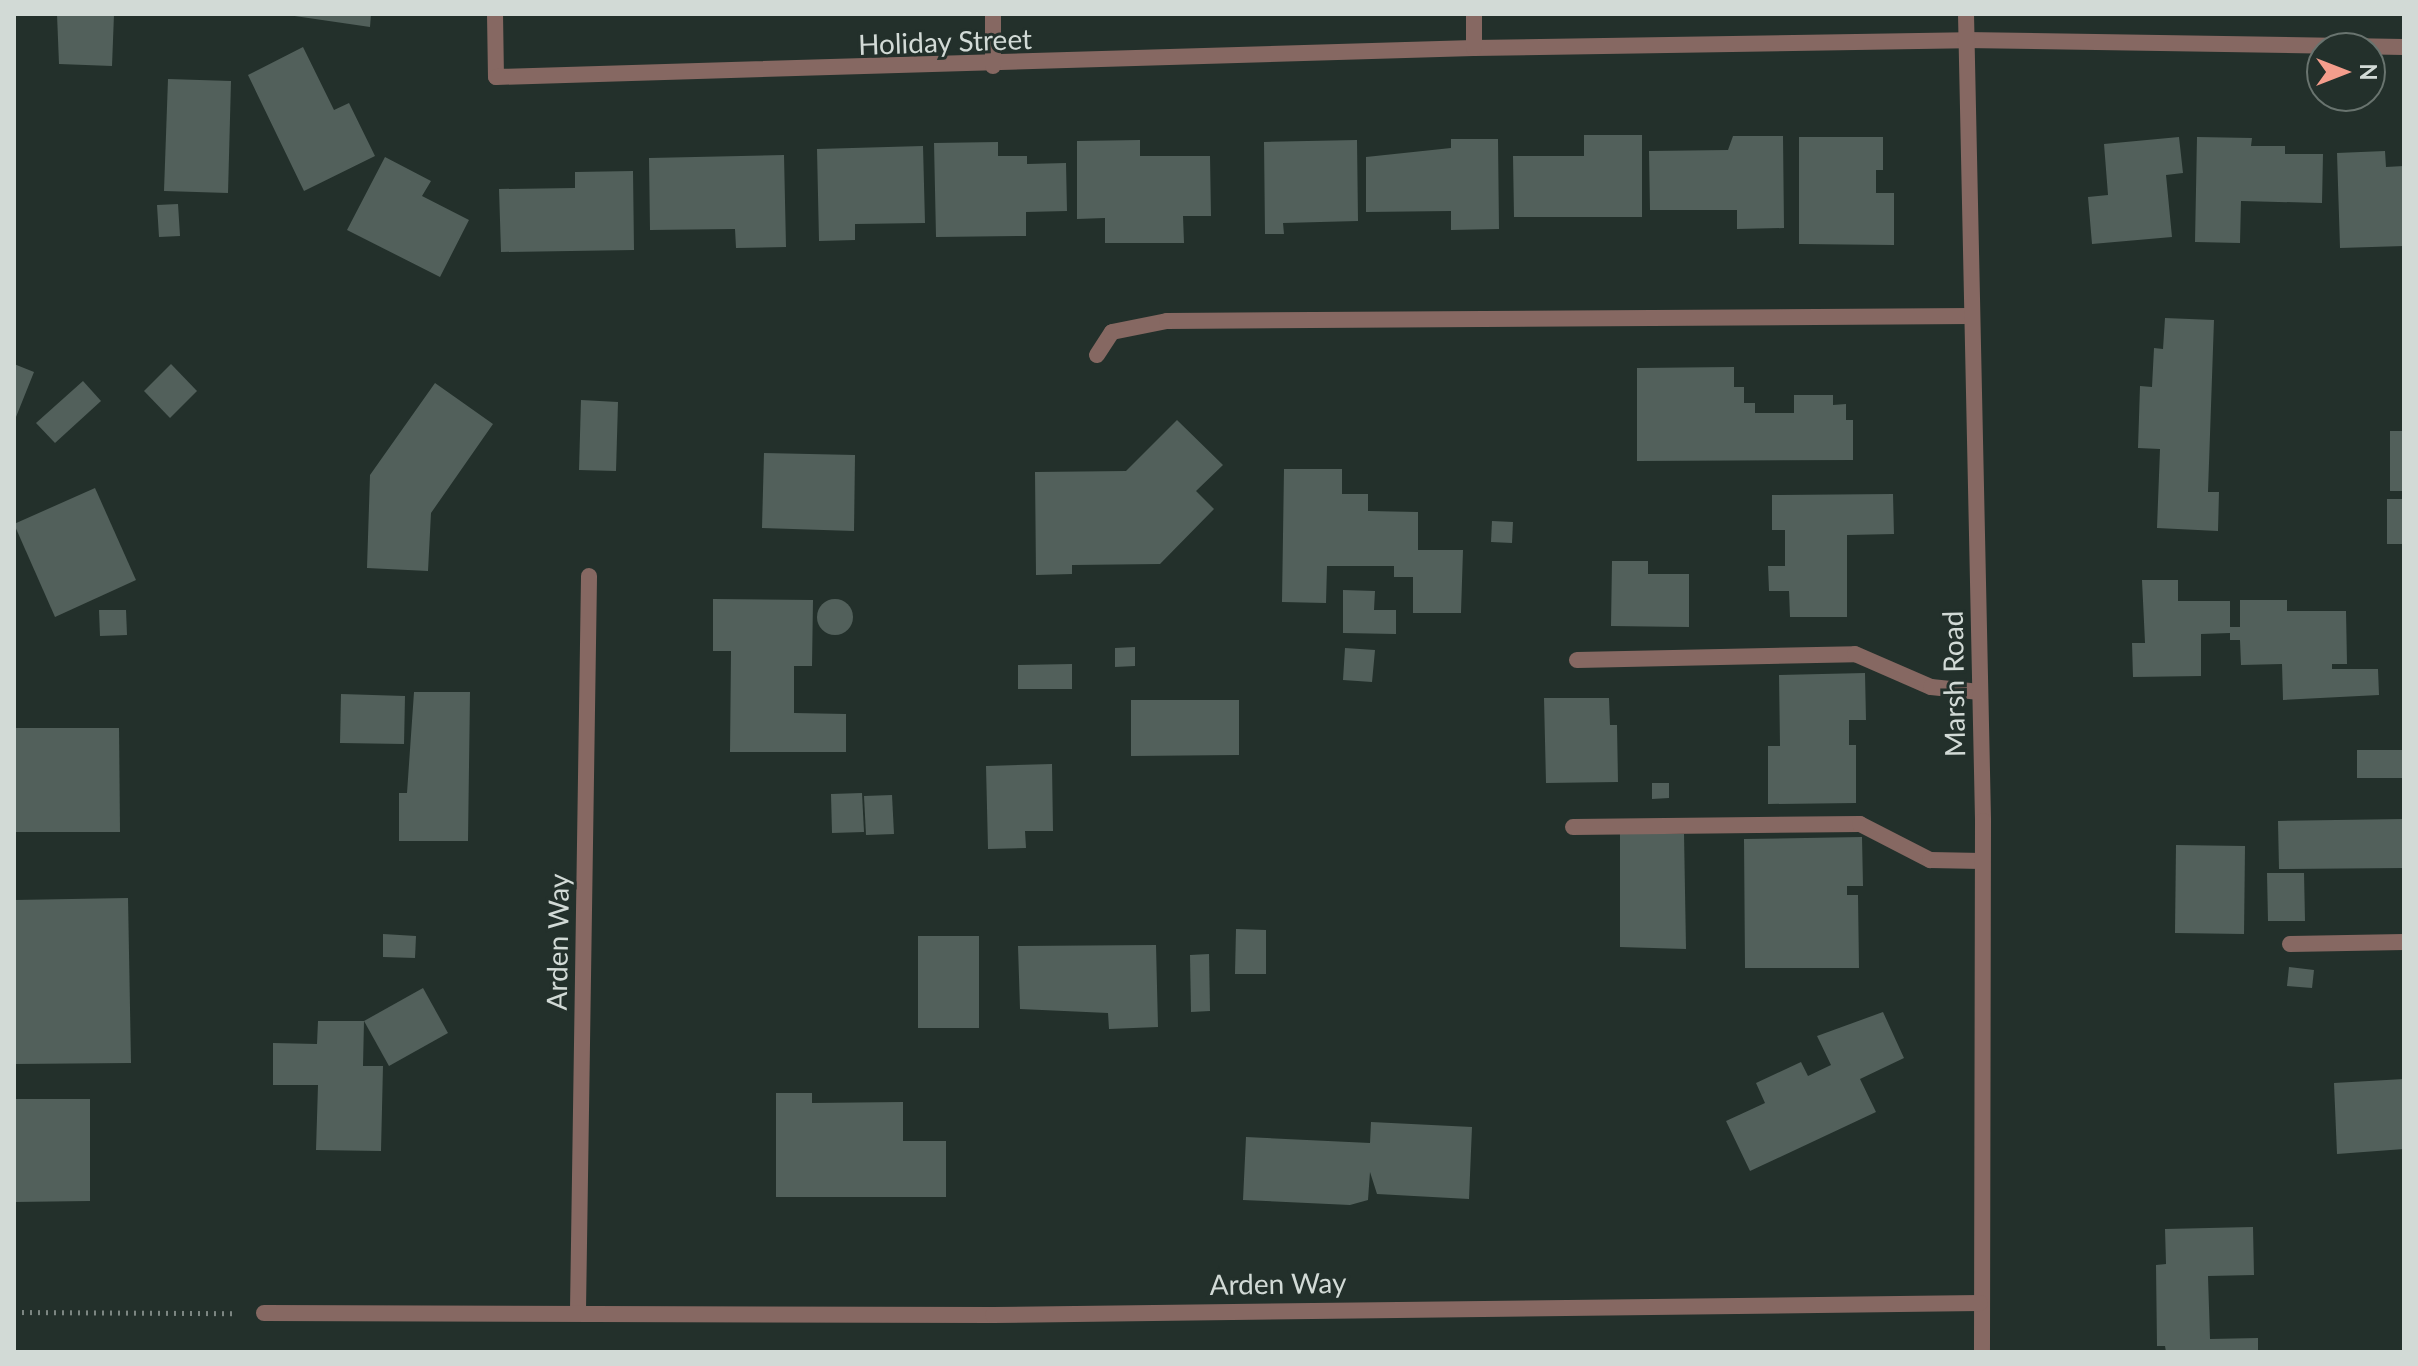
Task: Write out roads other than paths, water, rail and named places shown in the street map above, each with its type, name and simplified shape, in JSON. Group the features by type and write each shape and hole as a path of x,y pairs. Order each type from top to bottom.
{"street":[{"name":"Holiday Street","path":"495,14 496,77 993,66 1474,48 1965,40 2404,47"},
{"path":"993,14 993,66"},
{"path":"1474,14 1474,48"},
{"name":"Marsh Road","path":"1966,14 1980,692 1982,1352"},
{"path":"1097,355 1112,332 1167,321 1971,316"},
{"name":"Arden Way","path":"578,1310 589,576"},
{"path":"1577,660 1855,654 1931,687 1980,692"},
{"path":"1573,827 1860,824 1930,860 1982,861"},
{"path":"2290,944 2404,942"},
{"name":"Arden Way","path":"264,1313 578,1310 993,1315 1980,1303"}]}
